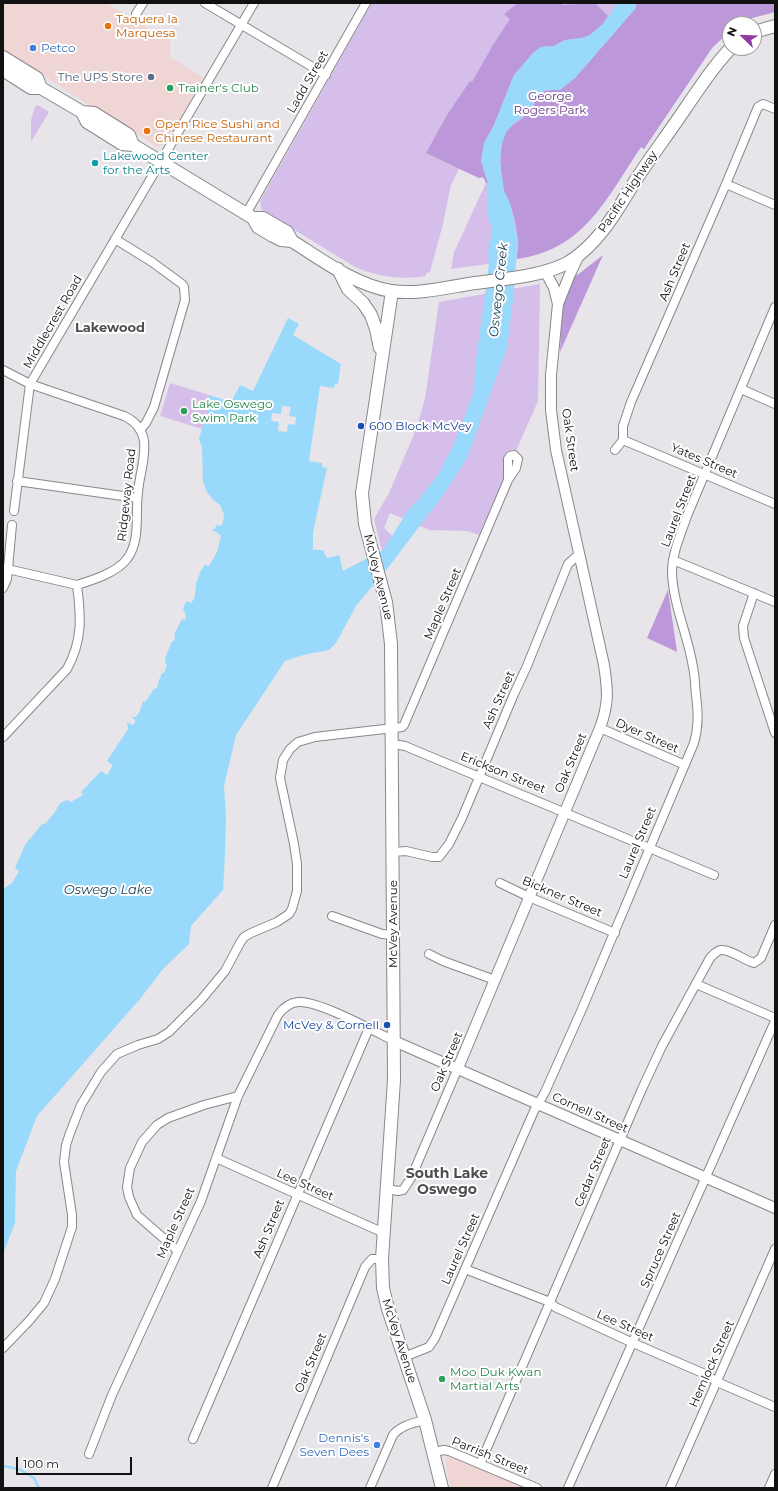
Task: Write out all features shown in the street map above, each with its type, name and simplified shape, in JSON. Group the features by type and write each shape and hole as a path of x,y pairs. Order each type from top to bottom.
{"main road":[{"path":"762,30 775,26"},
{"name":"Pacific Highway","path":"41,88 82,112 87,122 122,144 134,145 249,216 264,218 287,232 292,241 364,283 392,291 419,291 541,272 570,261 593,243 611,221 644,168 716,65 724,56"},
{"path":"3,57 37,78 41,88 31,88 3,70"},
{"name":"McVey Avenue","path":"338,269 348,289 362,302 370,315 376,329 382,355"},
{"name":"McVey Avenue","path":"392,291 362,493 364,515 382,586 391,632 394,1080 388,1189 382,1259 383,1288 385,1299 425,1420 442,1488"}],"street":[{"path":"136,14 143,3"},
{"path":"205,3 326,75"},
{"name":"Middlecrest Road","path":"14,511 30,384 254,3"},
{"name":"Ladd Street","path":"249,216 366,3"},
{"name":"Ash Street","path":"623,440 623,426 631,402 758,107 760,104 763,104 775,109"},
{"path":"726,184 775,205"},
{"path":"3,370 30,384 124,416 133,420 138,425 140,430 146,424 154,407 185,300 184,287 152,262 115,240"},
{"name":"Oak Street","path":"388,1189 401,1190 408,1185 443,1105 600,728 607,706 607,683 604,665 556,450 552,416 552,375 558,304 580,253"},
{"name":"Oak Street","path":"541,272 554,288 558,304"},
{"name":"Laurel Street","path":"404,1357 424,1349 432,1343 582,1009 696,736 698,713 693,667 674,591 672,571 673,560 685,524 775,307"},
{"path":"740,389 775,404"},
{"name":"Ridgeway Road","path":"76,585 112,572 128,558 136,540 137,498 144,458 144,441 140,430"},
{"path":"615,450 623,440"},
{"name":"Yates Street","path":"623,440 775,504"},
{"name":"Maple Street","path":"392,728 402,727 406,722 508,480"},
{"path":"17,481 137,498"},
{"path":"3,588 7,579 5,568 12,525"},
{"name":"Ash Street","path":"393,852 406,851 426,856 439,856 449,844 462,818 514,694 528,666 568,564 579,554"},
{"path":"673,560 775,602"},
{"path":"3,737 67,669 72,660 78,642 80,621 76,585 5,568"},
{"path":"754,593 743,626 744,638 773,718 775,733"},
{"path":"3,1348 44,1303 57,1273 72,1227 72,1215 64,1162 66,1145 81,1105 101,1072 117,1054 138,1044 158,1038 169,1032 226,971 244,937 277,922 289,914 292,909 297,891 297,864 280,778 282,765 287,754 294,745 306,739 339,733 392,728"},
{"name":"Dyer Street","path":"600,728 685,765"},
{"name":"Erickson Street","path":"392,744 405,746 479,776 714,875"},
{"name":"Bickner Street","path":"500,883 529,897 615,933"},
{"path":"332,916 382,934 393,935"},
{"name":"Cedar Street","path":"480,1464 662,1046 710,958 720,950 726,951 754,963 761,958 775,926"},
{"path":"429,954 443,961 495,980"},
{"path":"696,984 775,1018"},
{"name":"Maple Street","path":"89,1454 112,1395 177,1250 201,1201 238,1096 278,1015 283,1008 298,1002 314,1004 369,1028"},
{"name":"Spruce Street","path":"568,1488 775,1021"},
{"path":"369,1028 394,1041"},
{"name":"Ash Street","path":"193,1439 369,1028"},
{"name":"Cornell Street","path":"394,1041 775,1208"},
{"path":"177,1250 137,1215 129,1197 127,1187 130,1168 142,1142 157,1125 168,1118 197,1107 238,1096"},
{"name":"Lee Street","path":"216,1158 297,1195 384,1232"},
{"name":"Hemlock Street","path":"670,1488 775,1249"},
{"name":"Oak Street","path":"272,1488 365,1267 372,1259 382,1259"},
{"name":"Lee Street","path":"465,1269 550,1302 555,1307 705,1374 717,1382 775,1407"},
{"path":"370,1488 393,1435 402,1427 425,1420"},
{"name":"Parrish Street","path":"434,1452 444,1450 449,1451 536,1488"},
{"path":"769,1488 775,1474"}],"shaded area":[{"path":"3,3 106,3 170,40 170,57 204,78 164,145 157,147 3,51"},
{"path":"448,1456 452,1456 525,1488 451,1488 445,1461"}],"green space":[{"name":"George Rogers Park","path":"372,3 767,3 775,12 760,16 722,16 722,39 712,48 644,149 641,147 601,207 576,233 562,244 547,251 524,258 451,269 454,252 486,183 483,177 479,178 459,169 451,185 443,224 430,272 426,273 426,276 408,278 390,277 355,267 262,210 260,201"},
{"path":"518,3 558,3 564,5 595,3 608,16 603,24 590,35 582,38 565,40 554,46 541,47 533,53 514,75 494,125 484,143 481,161 488,183 486,183 483,177 479,178 426,153 447,115 470,81 472,82 510,19 504,14"},
{"path":"637,3 775,3 775,12 760,16 722,16 722,39 712,48 644,149 641,147 604,203 591,219 577,233 560,245 540,253 517,259 518,242 516,227 513,213 505,194 501,168 501,145 503,138 511,127 532,109 539,93 550,90 560,90 575,78 635,9"},
{"path":"38,105 49,112 31,142 31,120 35,107"},
{"path":"603,255 560,352 562,304 573,277"},
{"path":"540,284 538,401 479,535 467,531 429,530 390,513 384,528 398,541 384,559 374,519 389,493 417,427 425,398 439,302"},
{"name":"Lake Oswego Swim Park","path":"170,383 209,395 206,405 209,406 202,429 160,416"},
{"path":"668,590 677,652 647,638"}],"water":[{"name":"Oswego Lake","path":"618,3 637,3 635,9 575,78 560,90 546,90 536,96 532,108 527,114 515,122 506,132 502,144 500,161 504,191 510,203 518,241 513,300 507,348 467,458 443,495 391,564 356,606 336,643 329,650 303,655 285,661 236,735 224,786 226,816 223,890 191,926 189,944 163,969 140,999 37,1116 16,1171 15,1223 3,1254 3,889 12,883 19,871 15,868 25,845 42,824 45,824 55,812 60,803 67,800 71,802 83,795 81,792 101,771 107,775 113,765 107,761 128,729 127,722 132,725 135,723 135,720 132,717 136,717 140,711 143,701 145,702 153,691 152,690 157,688 162,673 164,673 167,665 165,663 166,656 172,641 174,641 174,635 182,619 185,620 186,617 183,608 187,601 191,603 194,599 196,582 201,570 205,565 209,566 217,552 221,536 212,530 215,529 216,525 221,526 224,514 220,505 213,500 207,492 203,482 202,447 199,439 209,406 206,405 209,395 231,402 240,385 253,391 288,318 299,324 293,335 341,364 338,384 335,384 334,388 320,386 309,461 322,463 322,467 327,468 313,532 313,550 323,550 327,558 339,555 343,571 383,550 409,509 420,498 439,473 454,444 474,392 475,368 492,230 487,212 488,183 481,161 484,143 494,125 514,75 533,53 541,47 554,46 565,40 582,38 590,35 603,24"}],"pier":[{"path":"282,406 291,407 289,416 296,417 295,425 288,424 287,432 278,431 279,422 271,421 272,413 281,414"}],"waterway":[{"path":"3,1466 19,1469 34,1478 39,1488"}],"place":[{"name":"Taquera la Marquesa","path":"108,26"},
{"name":"Petco","path":"33,48"},
{"name":"The UPS Store","path":"151,77"},
{"name":"Trainer's Club","path":"170,88"},
{"name":"Open Rice Sushi and Chinese Restaurant","path":"147,131"},
{"name":"Lakewood Center for the Arts","path":"95,163"},
{"name":"Lake Oswego Swim Park","path":"184,411"},
{"name":"600 Block McVey","path":"361,426"},
{"name":"McVey & Cornell","path":"387,1025"},
{"name":"Moo Duk Kwan Martial Arts","path":"442,1379"},
{"name":"Dennis's Seven Dees","path":"377,1445"}],"district":[{"name":"Lakewood","path":"110,328"},
{"name":"South Lake Oswego","path":"447,1182"}],"water label":[{"name":"Oswego Creek","path":"499,290"}]}
